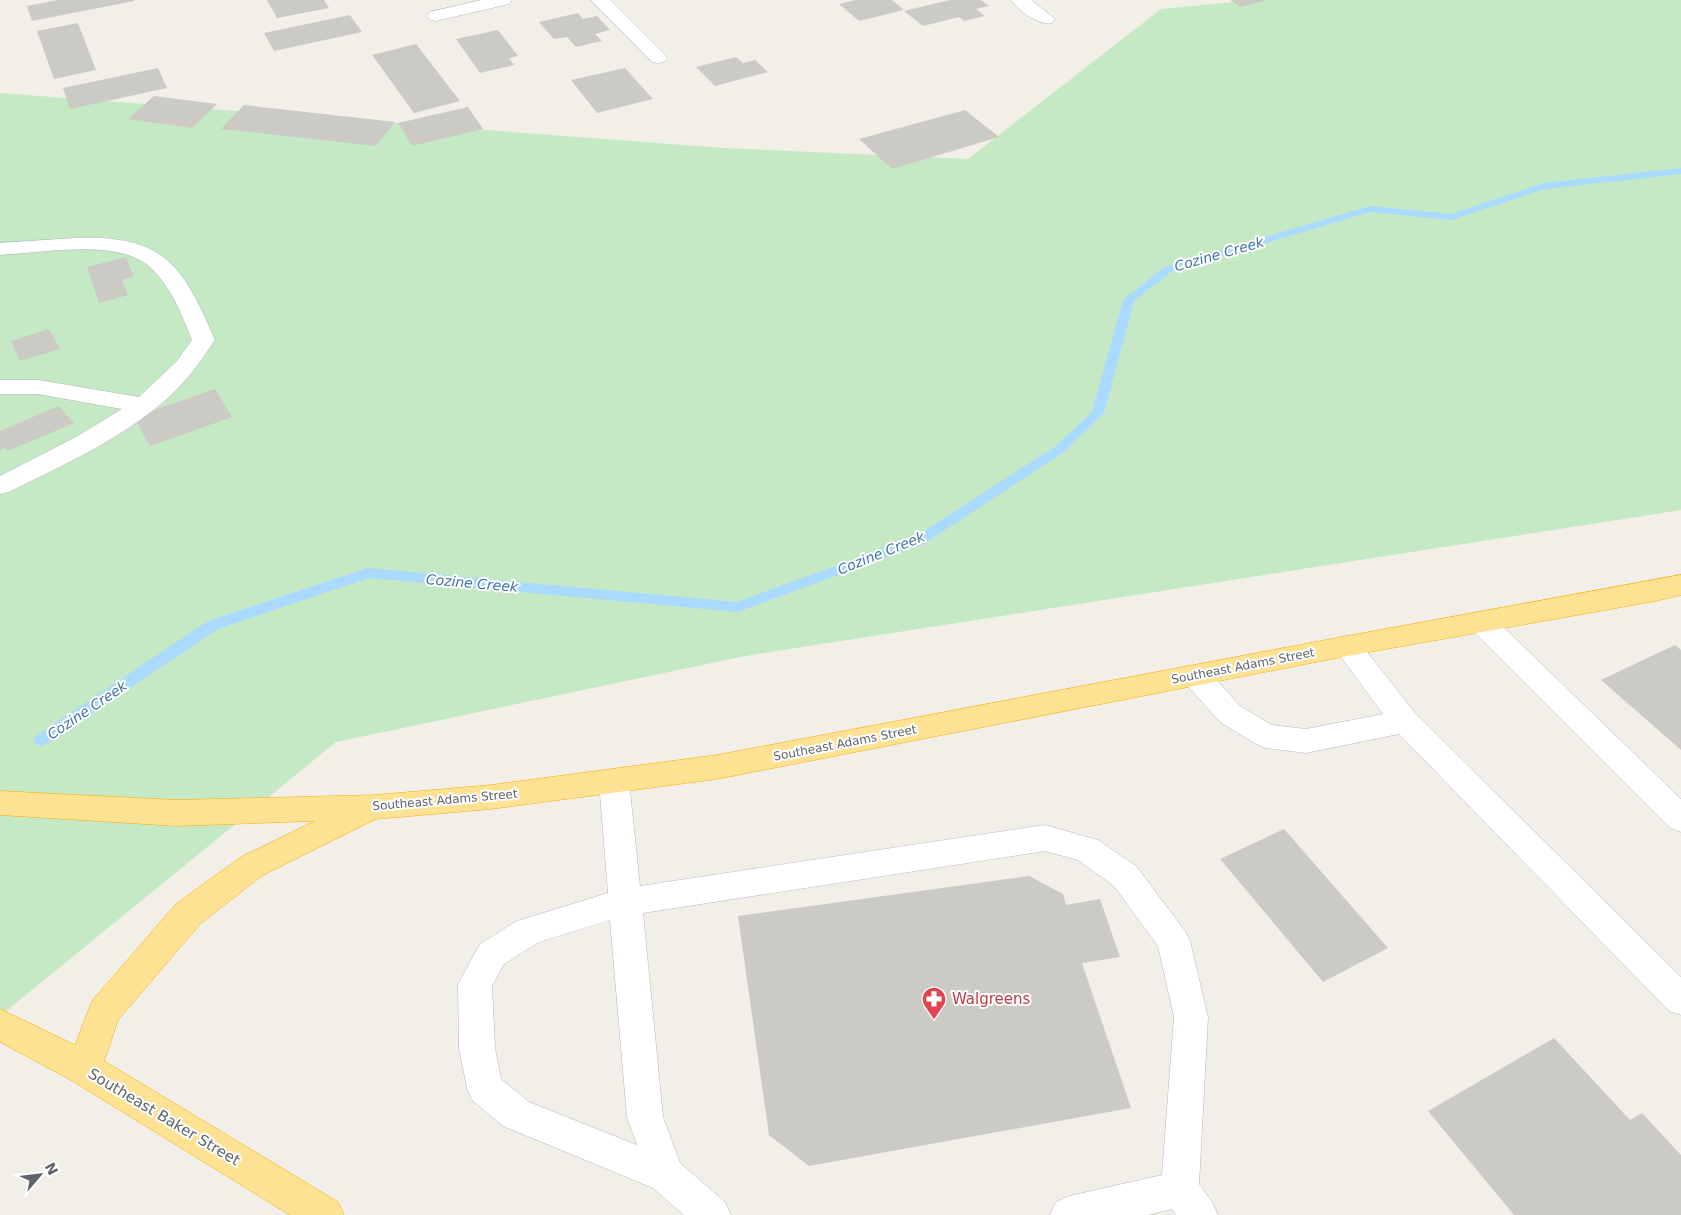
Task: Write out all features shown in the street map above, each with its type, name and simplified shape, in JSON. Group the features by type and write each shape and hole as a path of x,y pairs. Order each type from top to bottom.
{"highway":[{"name":"Southeast Adams Street","path":"0,803 19,806 177,813 375,807 491,797 716,768 1347,646 1681,585"},
{"path":"84,1068 104,1012 188,914 252,866 375,807"},
{"name":"Southeast Baker Street","path":"0,1025 84,1068 325,1215"}],"street":[{"path":"436,16 503,0"},
{"path":"600,0 658,58"},
{"path":"1020,0 1046,18"},
{"path":"0,249 102,243 117,245 148,255 167,271 185,299 204,340 192,361 144,405 92,439 0,486"},
{"path":"0,387 38,387 144,405"},
{"path":"1481,622 1681,819"},
{"path":"1347,646 1405,721 1681,1000"},
{"path":"1196,676 1230,714 1266,736 1306,741 1405,721"},
{"path":"614,781 644,1118 666,1176"},
{"path":"712,1215 666,1176 516,1114 485,1088 477,1048 475,984 492,954 530,931 625,902 1046,838 1087,849 1126,876 1173,941 1191,1017 1190,1202 1069,1215"}],"green space":[{"path":"1256,0 1681,0 1681,510 745,656 336,742 0,1016 0,93 723,148 968,159 1161,9"}],"building":[{"path":"58,0 134,1 32,21 27,6"},
{"path":"267,0 324,0 329,8 277,18"},
{"path":"856,0 892,0 904,10 859,21 839,4"},
{"path":"950,0 981,0 989,6 976,9 985,16 964,21 959,17 923,26 904,11"},
{"path":"1230,0 1264,0 1264,1 1241,7"},
{"path":"578,13 583,19 597,16 610,30 595,34 602,41 576,47 567,37 554,39 539,22"},
{"path":"350,15 362,32 274,51 264,33"},
{"path":"78,23 96,70 54,79 37,31"},
{"path":"498,30 518,56 509,58 514,65 480,73 456,39"},
{"path":"416,44 460,101 414,113 372,55"},
{"path":"736,57 743,63 755,60 768,72 715,86 696,67"},
{"path":"158,68 167,88 70,109 63,88"},
{"path":"625,68 653,99 597,113 571,80"},
{"path":"154,96 217,104 192,128 128,119"},
{"path":"244,105 395,122 376,146 221,129"},
{"path":"468,107 483,129 412,146 398,123"},
{"path":"965,110 999,137 892,169 859,139"},
{"path":"126,257 134,277 122,280 128,295 99,303 87,267"},
{"path":"49,329 60,349 20,361 11,341"},
{"path":"215,389 232,417 150,446 134,417"},
{"path":"59,406 74,423 8,451 6,448 0,450 0,431"},
{"path":"1675,645 1681,650 1681,750 1601,680"},
{"path":"1284,829 1388,948 1323,982 1220,859"},
{"path":"1029,876 1063,894 1066,905 1100,899 1120,957 1082,963 1131,1108 809,1166 769,1135 738,916"},
{"path":"1554,1038 1630,1120 1642,1113 1681,1155 1681,1215 1514,1215 1428,1111"}],"waterway":[{"name":"Cozine Creek","path":"41,740 213,625 368,573 738,607 920,540 1060,449 1098,413 1129,300 1168,269 1370,209 1452,217 1544,186 1681,171"}],"place":[{"name":"Walgreens","path":"934,1020"}]}
